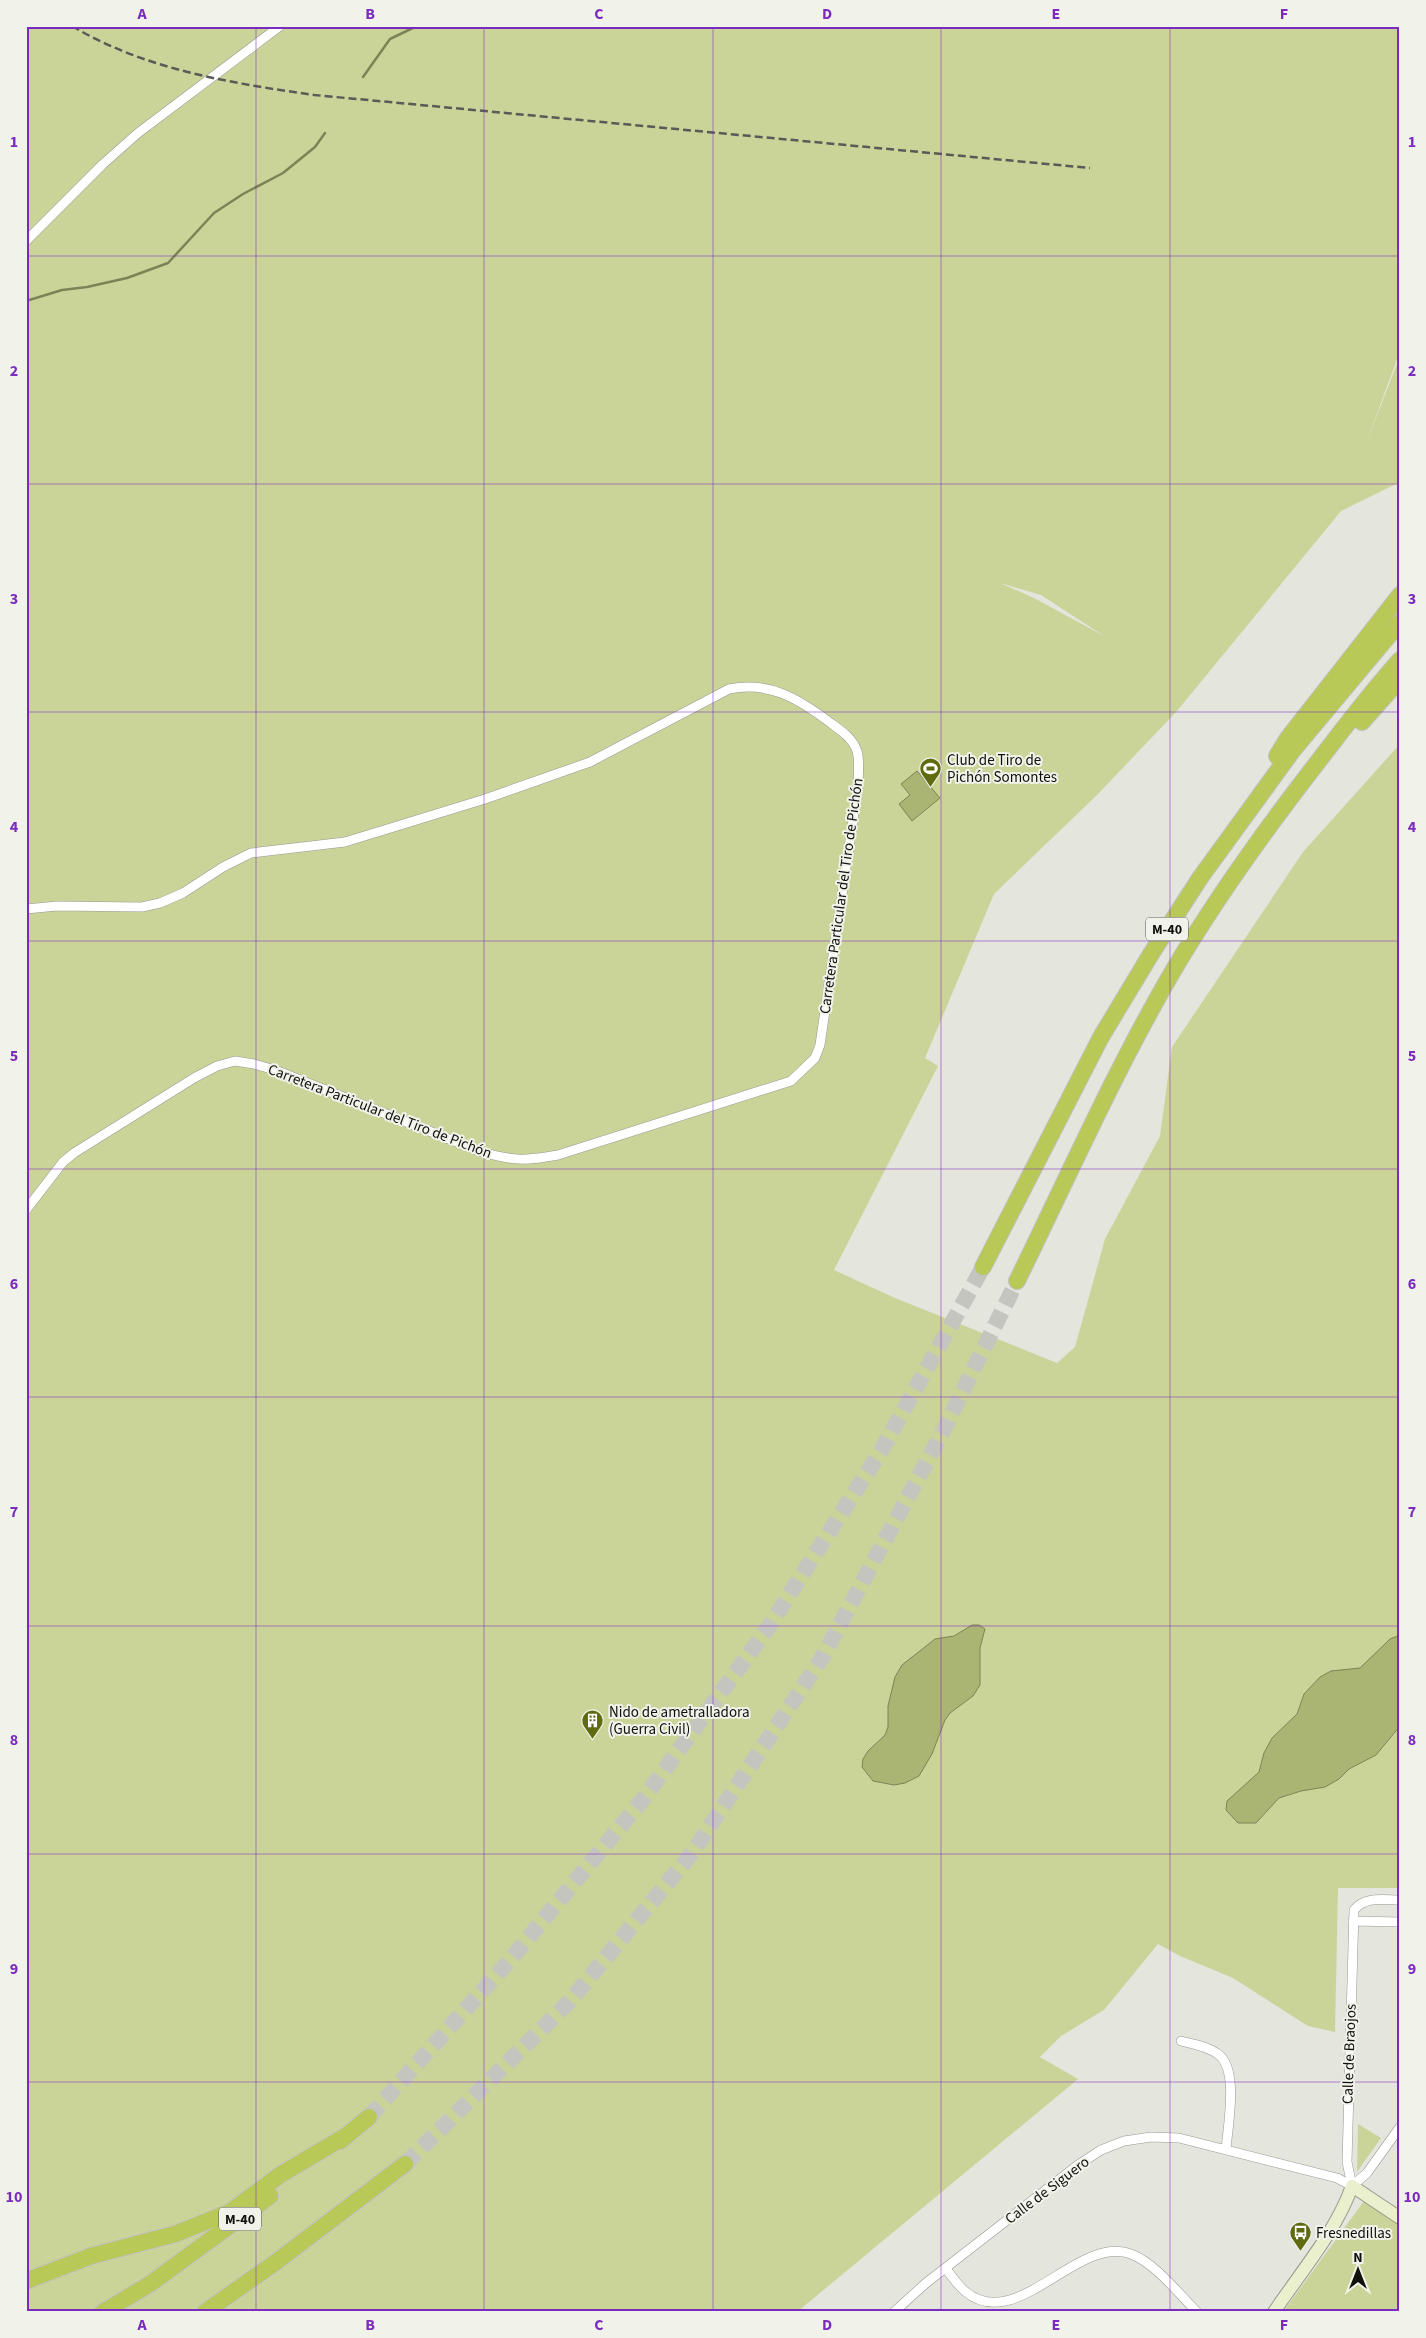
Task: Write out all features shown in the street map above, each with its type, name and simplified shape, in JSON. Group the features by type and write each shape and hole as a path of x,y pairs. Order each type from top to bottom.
{"highway":[{"path":"1232,834 1288,738 1400,595"},
{"name":"M-40","path":"982,1267 1102,1037 1151,954 1200,878 1293,750 1400,622"},
{"name":"M-40","path":"1017,1280 1128,1052 1155,1003 1222,893 1270,824 1378,684 1400,660"},
{"path":"1270,824 1302,794 1400,679"},
{"name":"M-40","path":"103,2312 150,2284 243,2218 369,2117"},
{"path":"26,2281 91,2256 175,2234 230,2212 280,2175 349,2134"},
{"path":"205,2312 407,2166 358,2210 223,2312"}],"street":[{"path":"26,241 103,164 138,133 280,26"},
{"name":"Carretera Particular del Tiro de Pichón","path":"26,909 57,906 142,907 160,903 183,893 223,867 251,853 345,842 485,799 590,762 729,689 746,686 764,688 800,701 848,736 858,752 858,786 820,1045 814,1058 791,1082 558,1154 523,1160 508,1160 482,1152 275,1070 235,1061 217,1066 194,1078 74,1153 63,1162 26,1210"},
{"name":"Calle de Braojos","path":"1352,2186 1347,2162 1354,1910 1360,1903 1369,1900 1400,1900"},
{"path":"1353,1921 1400,1922"},
{"path":"1181,2041 1199,2045 1219,2054 1226,2065 1231,2080 1226,2149"},
{"path":"1274,2312 1333,2225 1347,2201 1352,2186 1367,2173 1400,2127"},
{"name":"Calle de Siguero","path":"894,2312 902,2303 1078,2166 1100,2150 1124,2141 1151,2137 1179,2138 1337,2178 1352,2186"},
{"path":"1352,2186 1400,2218"},
{"path":"946,2269 966,2292 981,2300 997,2303 1014,2298 1091,2258 1111,2252 1130,2254 1146,2261 1197,2312"}],"shaded area":[{"path":"26,26 1400,26 1400,351 1367,441 1400,356 1400,482 1341,511 1177,711 1097,795 994,894 925,1058 938,1066 834,1270 895,1298 1057,1363 1075,1347 1105,1239 1160,1136 1172,1047 1303,852 1400,744 1400,1888 1338,1888 1335,2032 1308,2026 1233,1978 1180,1956 1158,1944 1104,2010 1061,2036 1040,2057 1078,2079 797,2312 26,2312","holes":["1000,583 1041,595 1104,636 1034,598"]},
{"path":"917,771 940,798 912,821 899,804 910,795 901,784"},
{"path":"972,1625 979,1625 985,1629 980,1648 980,1685 973,1696 950,1713 945,1720 932,1754 919,1776 905,1783 894,1785 873,1781 862,1767 863,1759 868,1751 885,1735 888,1727 888,1706 895,1677 902,1665 935,1639 954,1636"},
{"path":"1400,1635 1400,1726 1376,1755 1349,1769 1339,1779 1325,1787 1301,1791 1279,1798 1256,1823 1238,1823 1226,1810 1227,1801 1259,1772 1264,1753 1272,1738 1297,1714 1304,1694 1320,1677 1331,1671 1360,1668 1390,1639"},
{"path":"1358,2124 1381,2138 1357,2172"},
{"path":"1364,2201 1400,2226 1400,2312 1283,2312"}],"waterway":[{"path":"363,77 390,39 417,26"},
{"path":"26,301 62,290 87,287 127,278 168,263 214,213 243,194 283,173 315,147 325,133"}],"tunnel":[{"path":"369,2117 510,1960 644,1798 768,1628 881,1451 983,1267"},
{"path":"405,2164 570,2001 692,1853 822,1658 940,1437 1017,1281"}],"railway":[{"path":"72,26 129,54 159,64 220,79 314,95 1090,168"}],"place":[{"name":"Club de Tiro de Pichón Somontes","path":"931,788"},
{"name":"Nido de ametralladora (Guerra Civil)","path":"593,1740"},
{"name":"Fresnedillas","path":"1300,2252"}]}
